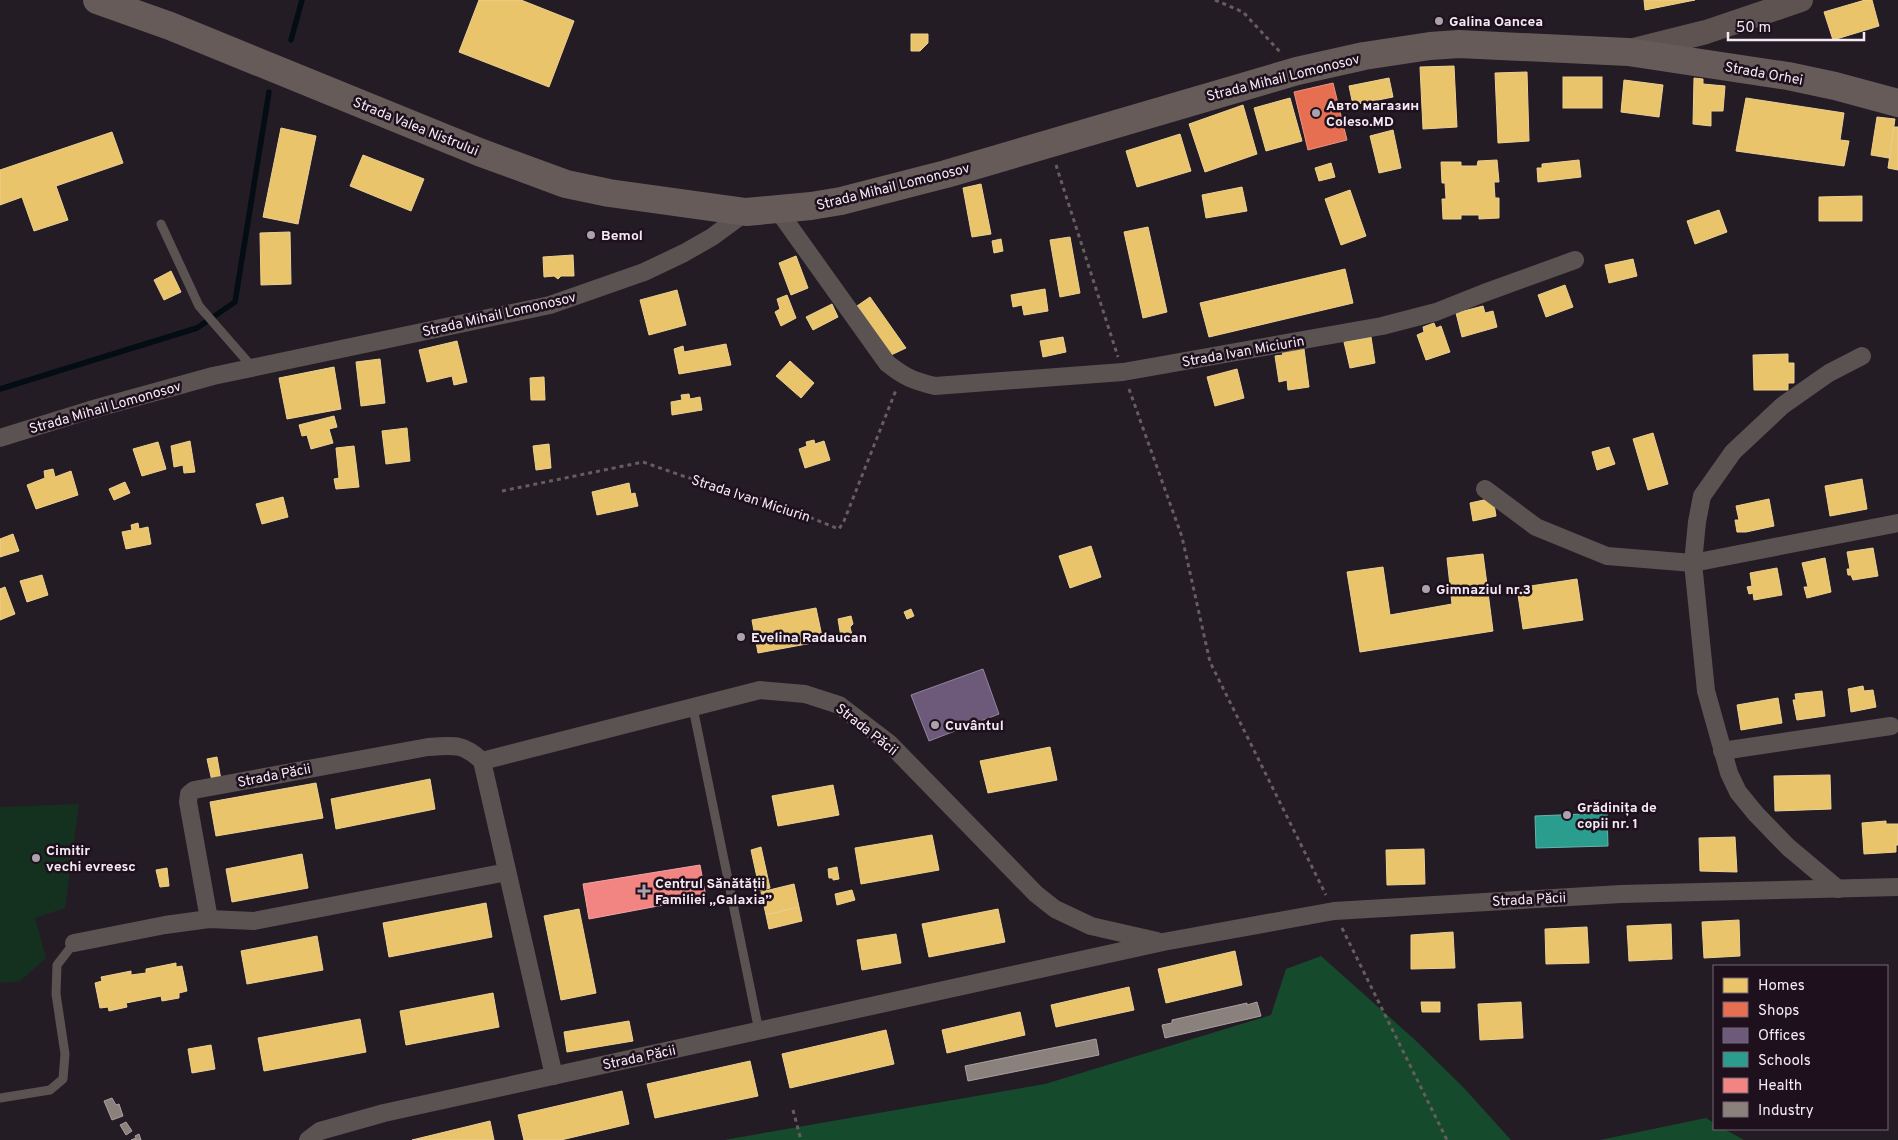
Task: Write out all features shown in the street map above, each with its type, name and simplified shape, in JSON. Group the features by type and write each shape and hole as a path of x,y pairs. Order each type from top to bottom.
{"main road":[{"name":"Strada Valea Nistrului","path":"96,0 196,36 480,152 566,184 609,193 746,212"},
{"name":"Strada Mihail Lomonosov","path":"746,212 841,201 946,174 1297,70 1402,49 1459,44 1628,52 1706,32 1801,0"},
{"name":"Strada Orhei","path":"1628,52 1788,76 1898,103"}],"street":[{"name":"Strada Ivan Miciurin","path":"777,209 887,363 902,376 935,386 1123,372 1400,321 1436,312 1575,260"},
{"name":"Strada Mihail Lomonosov","path":"0,438 90,410 213,376 550,305 644,272 684,253 746,212"},
{"path":"1838,889 1788,846 1756,814 1738,792 1722,751 1706,691 1693,564 1697,522 1702,496 1733,452 1782,406 1829,373 1862,356"},
{"path":"1485,490 1536,527 1607,556 1693,564 1898,523"},
{"name":"Strada Păcii","path":"209,919 188,802 189,794 194,790 428,747 456,744 472,751 482,761 760,690 805,694 839,705 890,744 1036,894 1054,909 1091,926 1163,942"},
{"path":"1722,751 1891,726"},
{"path":"482,761 554,1076"},
{"path":"74,943 165,925 209,919 254,921 507,872"},
{"name":"Strada Păcii","path":"308,1140 320,1131 384,1113 1163,942 1334,911 1620,894 1898,887"}],"lane":[{"path":"161,224 199,306 253,369"},
{"path":"693,708 759,1031"},
{"path":"0,1098 50,1090 63,1079 65,1054 56,994 57,965 74,943"}],"path":[{"path":"1215,0 1243,12 1297,70"},
{"path":"1048,143 1123,372 1182,537 1210,662 1447,1140"},
{"name":"Strada Ivan Miciurin","path":"502,491 643,462 683,476 772,502 839,529 844,521 902,376"},
{"path":"793,1110 801,1140"}],"green space":[{"name":"Cimitir vechi evreesc","path":"79,804 65,908 35,918 46,958 20,981 0,983 0,807"},
{"path":"1321,956 1414,1039 1464,1088 1511,1140 724,1140 1045,1084 1271,1015 1286,969"},
{"path":"1706,1118 1713,1122 1713,1130 1726,1130 1744,1140 1600,1140"}],"building: Homes":[{"path":"479,0 521,0 574,21 549,87 459,52"},
{"path":"1644,0 1695,0 1645,10"},
{"path":"1865,0 1872,0 1879,26 1833,40 1824,12"},
{"path":"911,34 928,34 928,43 920,51 911,51"},
{"path":"1454,66 1457,127 1423,129 1420,67"},
{"path":"1527,72 1529,141 1498,143 1495,73"},
{"path":"1563,77 1602,77 1602,108 1563,108"},
{"path":"1389,78 1393,97 1353,105 1349,86"},
{"path":"1694,78 1703,79 1703,84 1725,86 1723,111 1711,111 1711,126 1693,124"},
{"path":"1624,80 1663,85 1659,117 1621,112"},
{"path":"1290,98 1302,141 1266,151 1254,108"},
{"path":"1746,98 1844,113 1840,140 1849,141 1844,166 1736,151"},
{"path":"1243,105 1257,154 1205,172 1189,124"},
{"path":"1877,117 1895,119 1889,158 1871,155"},
{"path":"1894,127 1898,127 1898,170 1888,168"},
{"path":"281,128 316,136 298,224 263,217"},
{"path":"1393,130 1401,168 1379,173 1370,136"},
{"path":"112,132 123,163 56,186 68,220 34,231 22,197 0,205 0,170"},
{"path":"1180,134 1191,171 1137,187 1126,151"},
{"path":"363,155 424,179 411,211 350,186"},
{"path":"1497,160 1499,182 1494,182 1495,198 1499,198 1499,218 1479,219 1479,215 1461,215 1461,219 1443,219 1442,199 1446,199 1445,183 1442,183 1441,162 1461,162 1461,166 1477,166 1478,161"},
{"path":"1579,160 1581,177 1538,182 1537,168 1542,168 1542,164"},
{"path":"1331,163 1335,177 1319,181 1315,168"},
{"path":"981,184 991,234 972,237 963,188"},
{"path":"1242,187 1247,211 1206,218 1202,195"},
{"path":"1350,190 1366,236 1341,245 1325,199"},
{"path":"1862,196 1862,221 1819,221 1819,197"},
{"path":"1719,210 1727,232 1695,244 1687,221"},
{"path":"1148,227 1167,312 1143,318 1124,232"},
{"path":"290,232 291,284 261,285 260,233"},
{"path":"1070,237 1080,293 1060,297 1050,240"},
{"path":"1001,239 1003,251 994,253 992,241"},
{"path":"573,255 574,276 561,276 558,279 554,276 544,277 543,257"},
{"path":"796,256 808,288 791,295 779,263"},
{"path":"1633,259 1637,276 1609,283 1605,265"},
{"path":"1345,269 1353,303 1209,337 1200,303"},
{"path":"171,271 181,292 164,300 154,280"},
{"path":"1565,285 1573,307 1546,317 1538,295"},
{"path":"1045,289 1048,311 1024,315 1022,305 1013,307 1011,295"},
{"path":"677,290 686,325 649,335 640,300"},
{"path":"787,295 796,318 781,326 775,312 780,309 777,299"},
{"path":"870,297 906,348 891,355 857,306"},
{"path":"832,304 838,317 813,330 806,317"},
{"path":"1483,306 1485,313 1493,311 1497,327 1462,337 1456,313"},
{"path":"1434,323 1436,328 1441,326 1450,352 1426,360 1417,335 1424,332 1423,327"},
{"path":"1063,337 1066,352 1043,357 1040,341"},
{"path":"1371,337 1375,363 1350,368 1344,342"},
{"path":"457,341 467,382 454,385 452,376 427,382 419,350"},
{"path":"726,344 731,365 679,374 674,349 683,346 684,352"},
{"path":"1304,349 1309,387 1288,390 1287,380 1279,382 1275,356 1283,355 1282,352"},
{"path":"1788,354 1788,363 1794,363 1794,383 1788,383 1788,390 1754,390 1753,355"},
{"path":"380,359 385,403 361,406 356,362"},
{"path":"790,361 814,383 801,398 776,376"},
{"path":"334,367 341,409 287,419 279,378"},
{"path":"1237,369 1244,398 1215,406 1207,377"},
{"path":"544,377 545,400 531,400 530,378"},
{"path":"689,394 690,399 700,397 702,410 672,415 671,402 682,400 681,395"},
{"path":"334,416 337,427 329,429 333,443 311,449 307,435 302,436 299,425"},
{"path":"407,428 410,461 386,464 382,431"},
{"path":"1653,433 1668,484 1648,490 1633,439"},
{"path":"814,440 815,444 824,441 830,460 805,468 799,449 807,446 806,442"},
{"path":"190,441 195,472 184,473 183,465 174,467 171,446"},
{"path":"158,442 166,469 142,476 133,449"},
{"path":"549,444 551,468 536,470 533,446"},
{"path":"354,446 359,487 336,489 334,479 339,478 336,448"},
{"path":"1609,447 1615,464 1597,470 1592,452"},
{"path":"53,469 55,477 71,471 78,495 36,509 27,485 45,478 44,471"},
{"path":"1862,479 1867,509 1830,516 1825,486"},
{"path":"125,482 130,493 114,500 109,489"},
{"path":"629,483 631,494 635,493 638,506 597,515 592,492"},
{"path":"283,497 288,517 262,524 256,504"},
{"path":"1493,498 1496,516 1473,521 1470,503"},
{"path":"1769,499 1774,526 1737,532 1735,520 1739,520 1736,506"},
{"path":"138,523 139,529 148,527 151,544 126,549 122,532 132,530 131,525"},
{"path":"13,534 19,551 0,557 0,539"},
{"path":"1091,546 1101,577 1070,588 1059,556"},
{"path":"1873,548 1878,576 1853,580 1851,575 1848,575 1847,569 1850,569 1847,552"},
{"path":"1483,554 1493,631 1360,652 1347,572 1383,567 1390,615 1452,604 1447,558"},
{"path":"1825,558 1831,592 1807,598 1804,587 1808,587 1802,563"},
{"path":"1777,568 1782,595 1754,600 1753,593 1749,594 1747,587 1752,586 1750,573"},
{"path":"42,575 48,595 27,602 20,581"},
{"path":"1577,579 1583,620 1523,629 1517,588"},
{"path":"5,587 15,614 0,620 0,589"},
{"path":"816,608 823,641 758,653 752,620"},
{"path":"911,609 914,616 907,619 904,612"},
{"path":"851,616 853,624 850,627 852,635 841,637 838,619"},
{"path":"1863,686 1864,691 1873,690 1876,707 1851,712 1848,689"},
{"path":"1822,691 1825,716 1797,720 1793,700 1796,700 1795,694"},
{"path":"1778,698 1782,723 1741,730 1737,705"},
{"path":"1050,747 1057,780 988,793 980,761"},
{"path":"217,757 221,780 212,781 207,759"},
{"path":"1830,775 1831,809 1775,811 1774,776"},
{"path":"430,779 435,809 336,829 331,799"},
{"path":"316,783 323,818 216,836 210,802"},
{"path":"833,785 839,815 778,826 772,796"},
{"path":"1886,821 1886,824 1898,824 1896,852 1864,854 1862,823"},
{"path":"932,835 939,870 861,884 855,848"},
{"path":"1735,837 1737,872 1700,871 1699,838"},
{"path":"761,847 770,888 760,891 751,850"},
{"path":"1424,849 1425,884 1387,885 1386,850"},
{"path":"302,854 308,888 232,902 226,869"},
{"path":"837,867 839,879 833,880 833,878 829,878 828,869"},
{"path":"167,868 169,886 160,887 156,870"},
{"path":"794,884 799,907 766,915 761,892"},
{"path":"852,890 855,900 837,905 835,894"},
{"path":"486,903 492,937 389,957 383,923"},
{"path":"799,907 802,921 769,929 766,915"},
{"path":"579,909 596,993 561,1000 544,916"},
{"path":"998,909 1005,942 929,957 922,924"},
{"path":"1739,920 1740,956 1704,958 1702,922"},
{"path":"1671,924 1672,959 1629,961 1627,926"},
{"path":"1587,927 1589,963 1546,964 1545,929"},
{"path":"1453,932 1455,968 1411,969 1411,935"},
{"path":"896,934 901,963 862,970 857,940"},
{"path":"317,936 323,970 247,984 241,951"},
{"path":"1235,951 1242,985 1166,1003 1158,969"},
{"path":"176,963 176,967 182,966 187,991 179,993 179,998 162,1001 161,996 126,1003 127,1007 109,1011 108,1007 100,1008 95,983 102,981 101,977 131,971 131,975 146,973 146,969"},
{"path":"1129,987 1134,1010 1056,1027 1051,1005"},
{"path":"493,993 499,1027 406,1045 400,1011"},
{"path":"1421,1002 1440,1002 1440,1012 1422,1012"},
{"path":"1521,1002 1523,1038 1480,1040 1478,1004"},
{"path":"1020,1012 1025,1035 947,1053 942,1030"},
{"path":"360,1019 366,1052 264,1071 258,1038"},
{"path":"629,1021 633,1041 567,1052 564,1032"},
{"path":"886,1030 894,1064 790,1088 782,1054"},
{"path":"211,1045 215,1069 192,1073 188,1049"},
{"path":"750,1061 758,1096 655,1118 647,1084"},
{"path":"622,1091 629,1124 561,1140 524,1140 518,1115"},
{"path":"490,1121 494,1140 412,1140"}],"building: Shops":[{"path":"1333,83 1347,140 1308,150 1294,92"}],"building: Offices":[{"path":"983,669 999,714 929,741 911,695"}],"building: Schools":[{"path":"1607,813 1608,846 1536,848 1535,816"}],"building: Health":[{"name":"Centrul Sănătății Familiei „Galaxia”","path":"700,865 706,897 589,919 583,884"}],"building: Industry":[{"path":"1257,1002 1261,1016 1165,1038 1162,1025 1172,1023 1172,1020"},
{"path":"1096,1039 1099,1055 968,1081 965,1066"},
{"path":"112,1098 116,1105 119,1104 123,1116 112,1120 104,1101"},
{"path":"126,1122 132,1131 126,1135 120,1125"},
{"path":"139,1134 141,1140 131,1140 136,1138 135,1136"}],"waterway":[{"path":"291,40 302,0"},
{"path":"0,389 197,328 235,302 269,92"}],"place":[{"name":"Galina Oancea","path":"1439,21"},
{"name":"Авто магазин Coleso.MD","path":"1316,113"},
{"name":"Bemol","path":"591,235"},
{"name":"Gimnaziul nr.3","path":"1426,589"},
{"name":"Evelina Radaucan","path":"741,637"},
{"name":"Cuvântul","path":"935,725"},
{"name":"Grădinița de copii nr. 1","path":"1567,815"},
{"name":"Cimitir vechi evreesc","path":"36,858"},
{"name":"Centrul Sănătății Familiei „Galaxia”","path":"644,891"}]}
